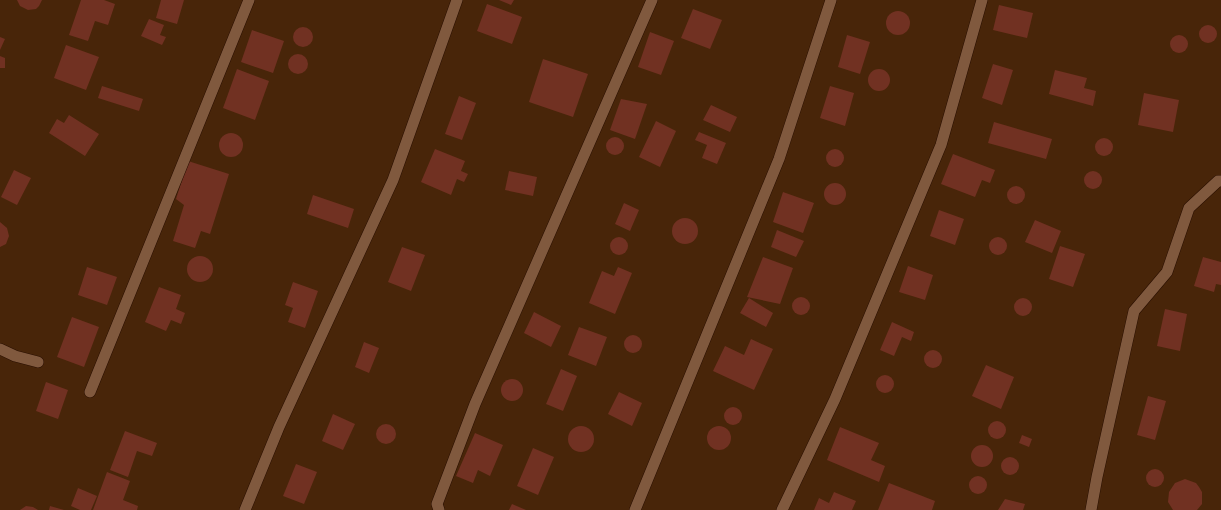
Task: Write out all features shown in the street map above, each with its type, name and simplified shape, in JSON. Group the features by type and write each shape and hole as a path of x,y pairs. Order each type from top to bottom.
{"street":[{"path":"90,392 249,0"},
{"path":"245,510 278,427 393,180 457,0"},
{"path":"439,510 437,504 475,404 652,0"},
{"path":"635,510 779,159 830,0"},
{"path":"782,510 835,399 941,145 982,0"},
{"path":"1091,510 1134,311 1167,272 1189,208 1218,181 1221,181"},
{"path":"0,349 15,356 38,362"}],"building":[{"path":"17,0 42,0 36,9 28,10 20,6"},
{"path":"81,0 104,0 115,4 108,25 95,21 88,41 69,35"},
{"path":"161,0 184,0 177,24 156,18"},
{"path":"499,0 514,0 511,5"},
{"path":"487,4 522,17 512,44 477,31"},
{"path":"999,5 1033,13 1027,38 993,30"},
{"path":"693,9 722,20 710,49 681,38"},
{"path":"898,11 907,14 910,23 907,32 898,35 889,32 886,23 889,14"},
{"path":"149,19 164,25 160,35 166,37 162,45 141,36"},
{"path":"1208,25 1214,28 1217,34 1214,40 1208,43 1202,40 1199,34 1202,28"},
{"path":"303,27 310,30 313,37 310,44 303,47 296,44 293,37 296,30"},
{"path":"252,30 284,41 273,73 241,62"},
{"path":"650,32 674,41 661,75 638,67"},
{"path":"847,35 870,42 860,74 838,67"},
{"path":"1179,35 1185,38 1188,44 1185,50 1179,53 1173,50 1170,44 1173,38"},
{"path":"0,37 5,39 0,50"},
{"path":"66,45 99,57 86,90 54,78"},
{"path":"298,54 305,57 308,64 305,71 298,74 291,71 288,64 291,57"},
{"path":"0,56 5,58 5,68 0,68"},
{"path":"543,59 588,74 573,117 529,102"},
{"path":"993,64 1013,70 1002,105 982,98"},
{"path":"237,69 269,81 255,120 223,108"},
{"path":"879,69 887,72 890,80 887,88 879,91 871,88 868,80 871,72"},
{"path":"1055,70 1087,78 1084,88 1096,91 1093,106 1049,94"},
{"path":"102,86 143,99 139,111 98,98"},
{"path":"830,86 854,93 845,126 820,118"},
{"path":"1144,93 1179,100 1173,132 1138,125"},
{"path":"459,96 476,103 462,140 445,134"},
{"path":"621,99 647,104 635,139 610,130"},
{"path":"711,105 737,117 730,132 703,120"},
{"path":"69,115 99,134 85,156 49,133 57,119 64,123"},
{"path":"656,121 676,131 660,167 639,157"},
{"path":"994,122 1052,139 1046,159 988,143"},
{"path":"699,132 726,143 717,164 702,158 707,145 695,140"},
{"path":"231,133 239,137 243,145 239,153 231,157 223,153 219,145 223,137"},
{"path":"615,137 621,140 624,146 621,152 615,155 609,152 606,146 609,140"},
{"path":"1104,138 1110,141 1113,147 1110,153 1104,156 1098,153 1095,147 1098,141"},
{"path":"435,149 465,161 461,171 468,174 464,182 457,179 451,195 421,182"},
{"path":"831,149 839,149 844,154 842,165 839,167 831,167 826,162 826,154"},
{"path":"953,154 995,170 990,183 982,180 975,197 941,184"},
{"path":"188,161 229,174 210,234 201,231 195,248 173,241 184,205 176,199"},
{"path":"14,170 31,178 17,205 1,197"},
{"path":"509,171 537,177 533,196 505,190"},
{"path":"1093,171 1099,174 1102,180 1099,186 1093,189 1087,186 1084,180 1087,174"},
{"path":"835,183 843,186 846,194 843,202 835,205 827,202 824,194 827,186"},
{"path":"1016,186 1022,189 1025,195 1022,201 1016,204 1010,201 1007,195 1010,189"},
{"path":"783,192 814,203 803,233 773,222"},
{"path":"313,195 354,209 348,228 307,214"},
{"path":"624,203 639,210 630,231 615,224"},
{"path":"939,210 964,219 955,245 930,236"},
{"path":"685,218 694,222 698,231 694,240 685,244 676,240 672,231 676,222"},
{"path":"1035,220 1061,231 1052,253 1025,242"},
{"path":"0,222 7,228 9,236 6,244 0,247"},
{"path":"777,230 804,241 796,257 771,247"},
{"path":"619,237 625,240 628,246 625,252 619,255 613,252 610,246 613,240"},
{"path":"998,237 1004,240 1007,246 1004,252 998,255 992,252 989,246 992,240"},
{"path":"1060,246 1085,254 1073,287 1049,279"},
{"path":"402,247 425,255 411,291 388,282"},
{"path":"200,256 209,260 213,269 209,278 200,282 191,278 187,269 191,260"},
{"path":"763,257 793,268 780,304 747,297"},
{"path":"1203,257 1221,262 1221,285 1216,284 1214,292 1194,286"},
{"path":"908,266 933,275 925,300 899,292"},
{"path":"87,267 117,277 107,305 78,295"},
{"path":"618,267 632,273 615,314 589,303 602,271 614,276"},
{"path":"293,282 318,291 305,328 288,322 293,308 285,305"},
{"path":"159,287 181,295 176,309 185,313 181,324 171,320 166,331 145,322"},
{"path":"801,297 807,300 810,306 807,312 801,315 795,312 792,306 795,300"},
{"path":"749,298 773,313 766,327 740,313"},
{"path":"1023,298 1029,301 1032,307 1029,313 1023,316 1017,313 1014,307 1017,301"},
{"path":"1165,309 1187,314 1180,351 1157,346"},
{"path":"534,312 561,326 551,347 524,333"},
{"path":"72,317 99,327 84,367 57,357"},
{"path":"892,322 914,332 911,341 902,337 894,356 880,350"},
{"path":"579,327 607,337 596,366 568,355"},
{"path":"633,335 639,338 642,344 639,350 633,353 627,350 624,344 627,338"},
{"path":"751,339 773,349 754,390 713,371 725,346 744,355"},
{"path":"364,342 379,348 369,373 355,367"},
{"path":"933,350 939,353 942,359 939,365 933,368 927,365 924,359 927,353"},
{"path":"986,365 1014,377 1001,409 972,396"},
{"path":"561,369 577,376 563,411 546,404"},
{"path":"885,375 891,378 894,384 891,390 885,393 879,390 876,384 879,378"},
{"path":"512,379 520,382 523,390 520,398 512,401 504,398 501,390 504,382"},
{"path":"46,382 68,390 58,419 36,411"},
{"path":"619,392 642,403 632,426 608,414"},
{"path":"1148,396 1166,401 1155,440 1137,435"},
{"path":"733,407 739,410 742,416 739,422 733,425 727,422 724,416 727,410"},
{"path":"333,414 355,424 343,450 322,441"},
{"path":"997,421 1003,424 1006,430 1003,436 997,439 991,436 988,430 991,424"},
{"path":"386,424 393,427 396,434 393,441 386,444 379,441 376,434 379,427"},
{"path":"581,426 590,430 594,439 590,448 581,452 572,448 568,439 572,430"},
{"path":"719,426 724,427 730,433 730,443 724,449 719,450 714,449 708,443 707,438 708,433 714,427"},
{"path":"840,427 879,443 871,460 885,466 879,482 827,460"},
{"path":"125,431 157,443 152,456 137,451 128,477 110,470"},
{"path":"475,433 503,445 490,476 478,470 473,483 456,476"},
{"path":"1022,435 1032,439 1029,447 1019,443"},
{"path":"982,445 990,448 993,456 990,464 982,467 974,464 971,456 974,448"},
{"path":"533,448 554,457 538,495 517,486"},
{"path":"1006,457 1014,457 1019,462 1017,473 1014,475 1006,475 1001,470 1001,462"},
{"path":"296,464 317,472 304,504 283,496"},
{"path":"1155,469 1161,472 1164,478 1161,484 1155,487 1149,484 1146,478 1149,472"},
{"path":"107,472 130,481 123,500 138,506 137,510 93,510"},
{"path":"978,476 984,479 987,485 984,491 978,494 972,491 969,485 972,479"},
{"path":"1185,479 1196,483 1199,487 1202,492 1202,504 1197,510 1173,510 1168,502 1169,492 1175,483"},
{"path":"889,483 935,501 932,510 878,510"},
{"path":"78,488 97,496 91,510 80,510 71,506"},
{"path":"834,492 856,501 852,510 814,510 819,498 829,503"},
{"path":"1005,499 1025,504 1023,510 998,510"},
{"path":"512,504 526,510 509,510"},
{"path":"26,506 33,507 38,510 20,510"},
{"path":"50,506 64,510 49,510"}]}
